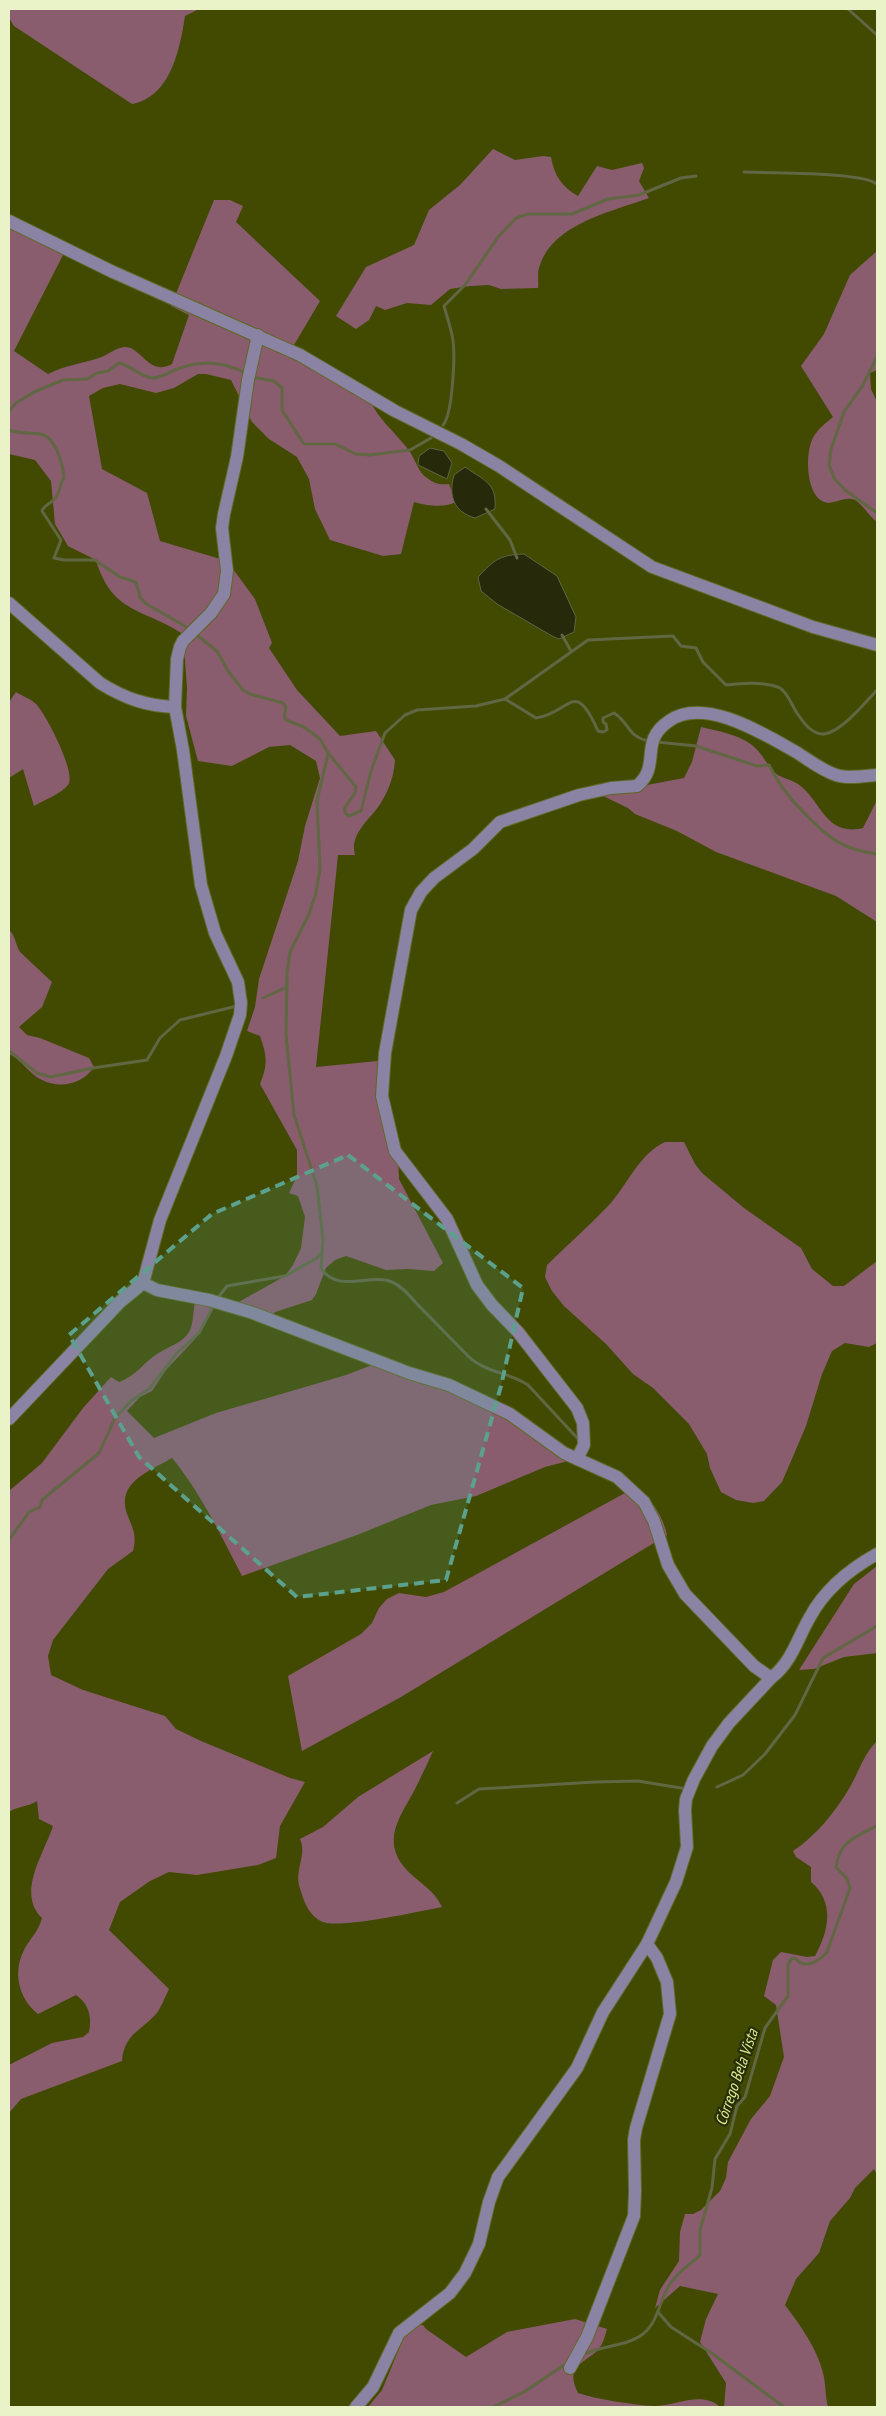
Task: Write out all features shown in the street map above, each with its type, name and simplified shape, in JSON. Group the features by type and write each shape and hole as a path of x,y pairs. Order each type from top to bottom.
{"street":[{"path":"9,222 191,308 258,335 300,355 395,411 469,448 652,568 813,627 877,645"},
{"path":"9,1418 120,1302 143,1282 160,1220 238,1022 241,1003 238,982 215,933 201,885 183,750 175,707 177,659 183,641 211,613 224,594 227,571 222,528 237,457 249,376 258,335"},
{"path":"9,602 100,683 133,701 175,707"},
{"path":"578,1459 584,1445 582,1423 577,1408 518,1332 492,1305 477,1285 447,1219 395,1151 383,1102 383,1075 400,965 413,904 434,878 473,849 500,822 579,794 611,788 637,786 649,772 650,748 655,735 665,724 678,716 692,712 719,716 754,731 838,776 877,776"},
{"path":"143,1282 168,1293 215,1302 250,1312 409,1373 449,1385 510,1414 564,1452 618,1476 644,1502 654,1521 668,1565 685,1594 754,1666 771,1678"},
{"path":"356,2407 373,2387 399,2333 450,2293 465,2272 479,2244 488,2202 498,2177 577,2068 603,2012 647,1944 683,1863 687,1848 685,1810 689,1788 712,1746 729,1723 788,1662 810,1617 824,1596 851,1570 877,1554"},
{"path":"570,2368 587,2337 634,2216 634,2140 636,2128 670,2014 667,1982 660,1964 647,1944"}],"highlighted area":[{"path":"348,1155 523,1288 501,1386 446,1580 297,1597 139,1457 69,1335 212,1214"}],"shaded area":[{"path":"9,9 199,9 185,16 176,56 165,82 145,100 132,104 14,26 9,18"},
{"path":"493,149 515,160 543,156 551,157 554,169 560,180 567,189 578,196 597,166 612,170 642,163 644,168 639,181 649,198 584,222 556,240 546,253 539,268 538,288 501,289 489,285 450,289 431,305 407,303 385,310 376,306 369,320 356,329 336,316 366,267 414,245 429,210 460,185"},
{"path":"214,200 230,200 243,206 236,222 320,301 294,345 367,392 375,409 410,452 421,473 435,483 449,484 456,502 435,506 414,502 401,554 383,556 330,540 315,509 309,479 297,457 269,439 252,422 231,380 198,374 174,388 156,393 120,384 103,388 89,396 102,469 147,493 160,541 227,561 255,599 272,643 269,648 297,690 340,736 376,731 395,760 393,776 385,796 378,808 362,826 355,839 355,855 338,855 316,1067 388,1060 386,1079 398,1157 399,1179 443,1263 434,1271 386,1270 346,1256 335,1260 326,1268 312,1300 275,1312 270,1319 237,1303 285,1276 301,1248 305,1217 298,1196 289,1193 297,1176 297,1150 260,1084 266,1060 260,1036 247,1031 255,1007 259,979 298,861 305,826 320,778 316,761 290,745 269,747 232,766 198,761 186,716 187,688 183,634 130,608 111,591 103,578 96,560 68,546 55,524 51,481 35,460 9,454 9,226 65,251 14,351 48,374 99,358 124,347 136,351 157,367 164,367 172,364 189,315 171,306"},
{"path":"877,251 877,370 870,373 871,389 877,402 877,522 855,500 847,499 830,503 822,501 812,489 808,470 811,442 818,430 833,417 801,366 824,334 850,275"},
{"path":"430,448 444,451 452,463 447,479 418,465 419,456"},
{"path":"465,467 488,483 494,493 495,509 475,518 462,512 452,496 454,475"},
{"path":"524,554 557,576 576,617 574,632 559,639 552,636 497,604 481,591 478,577 488,566 503,557"},
{"path":"16,692 34,702 41,710 59,744 70,779 68,785 57,794 34,806 23,769 9,778 9,702"},
{"path":"701,727 734,736 752,745 759,751 774,772 798,784 806,791 825,816 832,823 840,827 850,829 863,828 877,800 877,922 836,896 716,852 677,831 635,814 628,808 599,794 684,778 692,762"},
{"path":"9,930 20,952 52,982 42,1007 19,1027 27,1035 40,1038 89,1058 94,1067 77,1081 63,1084 49,1083 33,1074 9,1054"},
{"path":"665,1142 684,1142 695,1164 702,1173 744,1208 801,1248 812,1269 833,1286 844,1286 877,1261 877,1343 869,1347 845,1343 832,1351 822,1374 806,1426 782,1482 764,1501 753,1503 736,1500 721,1492 710,1468 707,1454 689,1424 653,1388 633,1374 606,1344 564,1306 552,1291 545,1277 547,1265 609,1205 648,1154"},
{"path":"196,1297 218,1300 196,1338 166,1370 152,1391 140,1397 127,1411 154,1438 216,1413 346,1375 380,1362 462,1388 576,1459 545,1467 476,1496 431,1505 357,1535 242,1576 201,1500 172,1458 137,1479 126,1494 125,1503 134,1532 133,1551 108,1569 53,1640 48,1656 51,1675 83,1690 165,1716 176,1729 201,1741 290,1778 305,1782 280,1826 276,1858 258,1865 197,1875 169,1872 150,1881 120,1902 109,1930 169,1989 161,2006 156,2014 130,2039 123,2052 122,2061 21,2099 9,2113 9,2065 52,2043 83,2037 89,2032 90,2021 87,2007 76,1995 38,2014 31,2008 19,1984 18,1975 21,1957 42,1918 35,1908 31,1897 34,1873 53,1826 39,1819 37,1801 9,1812 9,1491 42,1463 83,1408 111,1377 119,1382 125,1379 157,1354 186,1336 192,1325"},
{"path":"636,1487 656,1508 667,1535 401,1697 302,1751 288,1676 361,1634 372,1623 379,1608 387,1599 399,1593 426,1597 444,1592"},
{"path":"877,1566 877,1653 844,1657 814,1669 799,1670 854,1584"},
{"path":"877,1741 877,2175 874,2169 855,2188 850,2198 830,2221 819,2253 796,2279 785,2305 817,2355 824,2377 828,2407 724,2407 726,2383 700,2342 706,2319 718,2294 680,2286 655,2308 660,2290 679,2261 680,2232 685,2214 693,2214 701,2210 720,2191 726,2178 728,2162 751,2119 770,2096 784,2057 776,2005 764,1996 773,1960 781,1952 807,1957 815,1956 824,1937 827,1908 824,1898 811,1882 811,1867 796,1857 793,1851 810,1838 832,1814 850,1787 869,1751"},
{"path":"433,1751 398,1821 394,1839 398,1858 405,1868 435,1895 442,1907 381,1919 332,1924 323,1922 313,1916 302,1896 299,1885 298,1873 302,1856 300,1839 323,1827 358,1797"},
{"path":"575,2319 607,2329 599,2349 581,2363 574,2372 574,2385 578,2393 615,2401 654,2406 697,2399 713,2402 720,2407 368,2407 382,2390 406,2332 417,2325 423,2325 466,2357 507,2332"}],"waterway":[{"path":"848,9 877,35"},
{"path":"744,172 835,175 868,180 877,184"},
{"path":"443,425 451,397 454,358 453,340 444,306 465,285 498,237 516,218 528,214 572,214 608,199 639,195 681,178 696,176"},
{"path":"877,357 863,385 844,412 831,449 829,465 834,478 845,490 877,513"},
{"path":"9,411 16,403 34,392 63,380 87,379 97,373 108,371 119,363 143,376 153,378 202,363 229,366 247,374"},
{"path":"252,377 274,381 282,388 282,410 304,444 335,444 356,454 370,455 410,450 431,438"},
{"path":"9,430 46,436 58,452 64,478 55,499 46,505 42,511 61,540 54,558 64,560 95,560 120,577 136,582 140,597 145,603 190,629"},
{"path":"486,509 510,540 517,558"},
{"path":"194,633 217,651 228,671 243,690 250,694 283,703 286,707 284,716 286,720 304,727 320,739 328,753 356,787 355,793 344,809 349,816 361,811 371,771 385,733 405,715 417,710 476,706 505,699 588,640 673,636 681,646 696,648 703,662 726,685 760,683 780,688 805,724 820,734 831,732 838,728 860,709 877,690"},
{"path":"562,635 571,651"},
{"path":"505,699 536,718 557,711 571,702 577,702 583,705 590,714 598,731 603,732 607,730 603,718 614,713 632,733 649,741"},
{"path":"657,742 696,746 757,766 769,765 782,787 826,834 848,847 877,854"},
{"path":"328,754 317,801 320,869 316,893 309,914 290,952 287,972 286,1035 294,1115 317,1186 323,1240 321,1268 328,1276 336,1280 384,1280 396,1284 475,1362 528,1385 580,1441"},
{"path":"263,998 287,987"},
{"path":"9,1051 37,1073 51,1077 93,1068 147,1060 160,1038 180,1020 237,1006"},
{"path":"217,1299 227,1286 285,1276 317,1258 320,1254"},
{"path":"9,1540 29,1512 40,1507 42,1500 99,1453 115,1418 131,1401 149,1389 177,1353 199,1333 214,1305"},
{"path":"717,1787 743,1775 765,1754 795,1715 823,1658 877,1626"},
{"path":"457,1803 479,1789 638,1781 687,1789"},
{"name":"Córrego Bela Vista","path":"582,2355 597,2349 621,2344 643,2334 656,2317 666,2290 673,2280 700,2255 700,2230 712,2188 715,2159 730,2134 737,2106 745,2097 765,2028 788,1996 788,1965 791,1959 795,1958 803,1964 811,1963 820,1959 827,1952 850,1888 847,1879 836,1867 838,1858 850,1840 877,1826"},
{"path":"658,2312 671,2327 713,2354 784,2407"},
{"name":"Córrego Bela Vista","path":"493,2407 524,2392 567,2363"}]}
